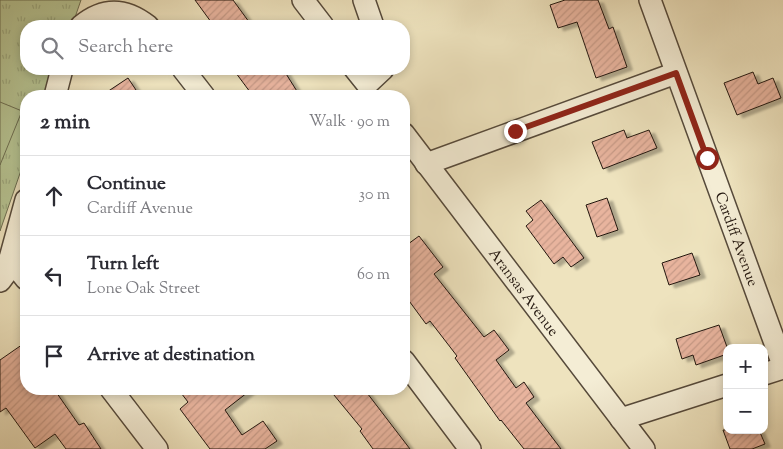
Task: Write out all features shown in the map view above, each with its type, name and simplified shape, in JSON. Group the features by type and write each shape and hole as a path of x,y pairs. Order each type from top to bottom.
{"street":[{"path":"303,0 318,20"},
{"path":"364,0 372,20"},
{"name":"Cardiff Avenue","path":"650,0 783,367"},
{"path":"89,20 98,15 123,12 139,20"},
{"path":"426,164 676,73"},
{"path":"57,90 60,75"},
{"path":"188,75 199,90"},
{"path":"366,83 376,75"},
{"name":"Aransas Avenue","path":"410,142 644,449"},
{"path":"0,282 6,273 20,222"},
{"path":"10,259 20,272"},
{"path":"768,373 783,367"},
{"path":"410,369 470,449"},
{"path":"621,418 723,386"},
{"path":"116,395 157,449"}],"green space":[{"path":"0,0 81,0 74,20 20,20 20,75 55,75 49,90 20,90 20,173 0,231"},
{"path":"0,102 20,110 20,116 0,165"}],"building":[{"path":"195,0 233,0 248,20 210,20"},
{"path":"565,0 598,0 609,29 613,27 627,67 596,78 577,22 558,28 550,5"},
{"path":"753,72 758,84 773,78 781,98 737,115 724,83"},
{"path":"237,75 287,75 296,90 249,90"},
{"path":"128,78 136,90 110,90"},
{"path":"624,130 627,138 649,130 657,148 603,169 592,142"},
{"path":"607,198 618,230 597,237 586,205"},
{"path":"541,200 584,258 571,267 563,257 554,264 526,226 533,220 526,211"},
{"path":"419,236 443,267 434,274 484,337 494,330 509,350 496,360 516,388 524,382 534,397 526,403 561,449 524,449 500,421 455,358 457,356 430,321 426,324 410,302 410,243"},
{"path":"692,253 700,275 669,285 662,263"},
{"path":"719,325 726,344 723,344 723,355 696,365 693,355 682,359 676,339"},
{"path":"20,346 20,395 58,395 79,425 84,423 101,449 66,449 55,434 35,448 6,408 0,412 0,360"},
{"path":"183,395 244,395 225,410 242,435 263,421 277,441 265,449 210,449 180,409 188,402"},
{"path":"334,395 369,395 410,449 373,449 360,431 362,429"},
{"path":"724,434 761,434 765,444 752,449 730,449"}],"route":[{"path":"515,131 676,73 707,158"}]}
